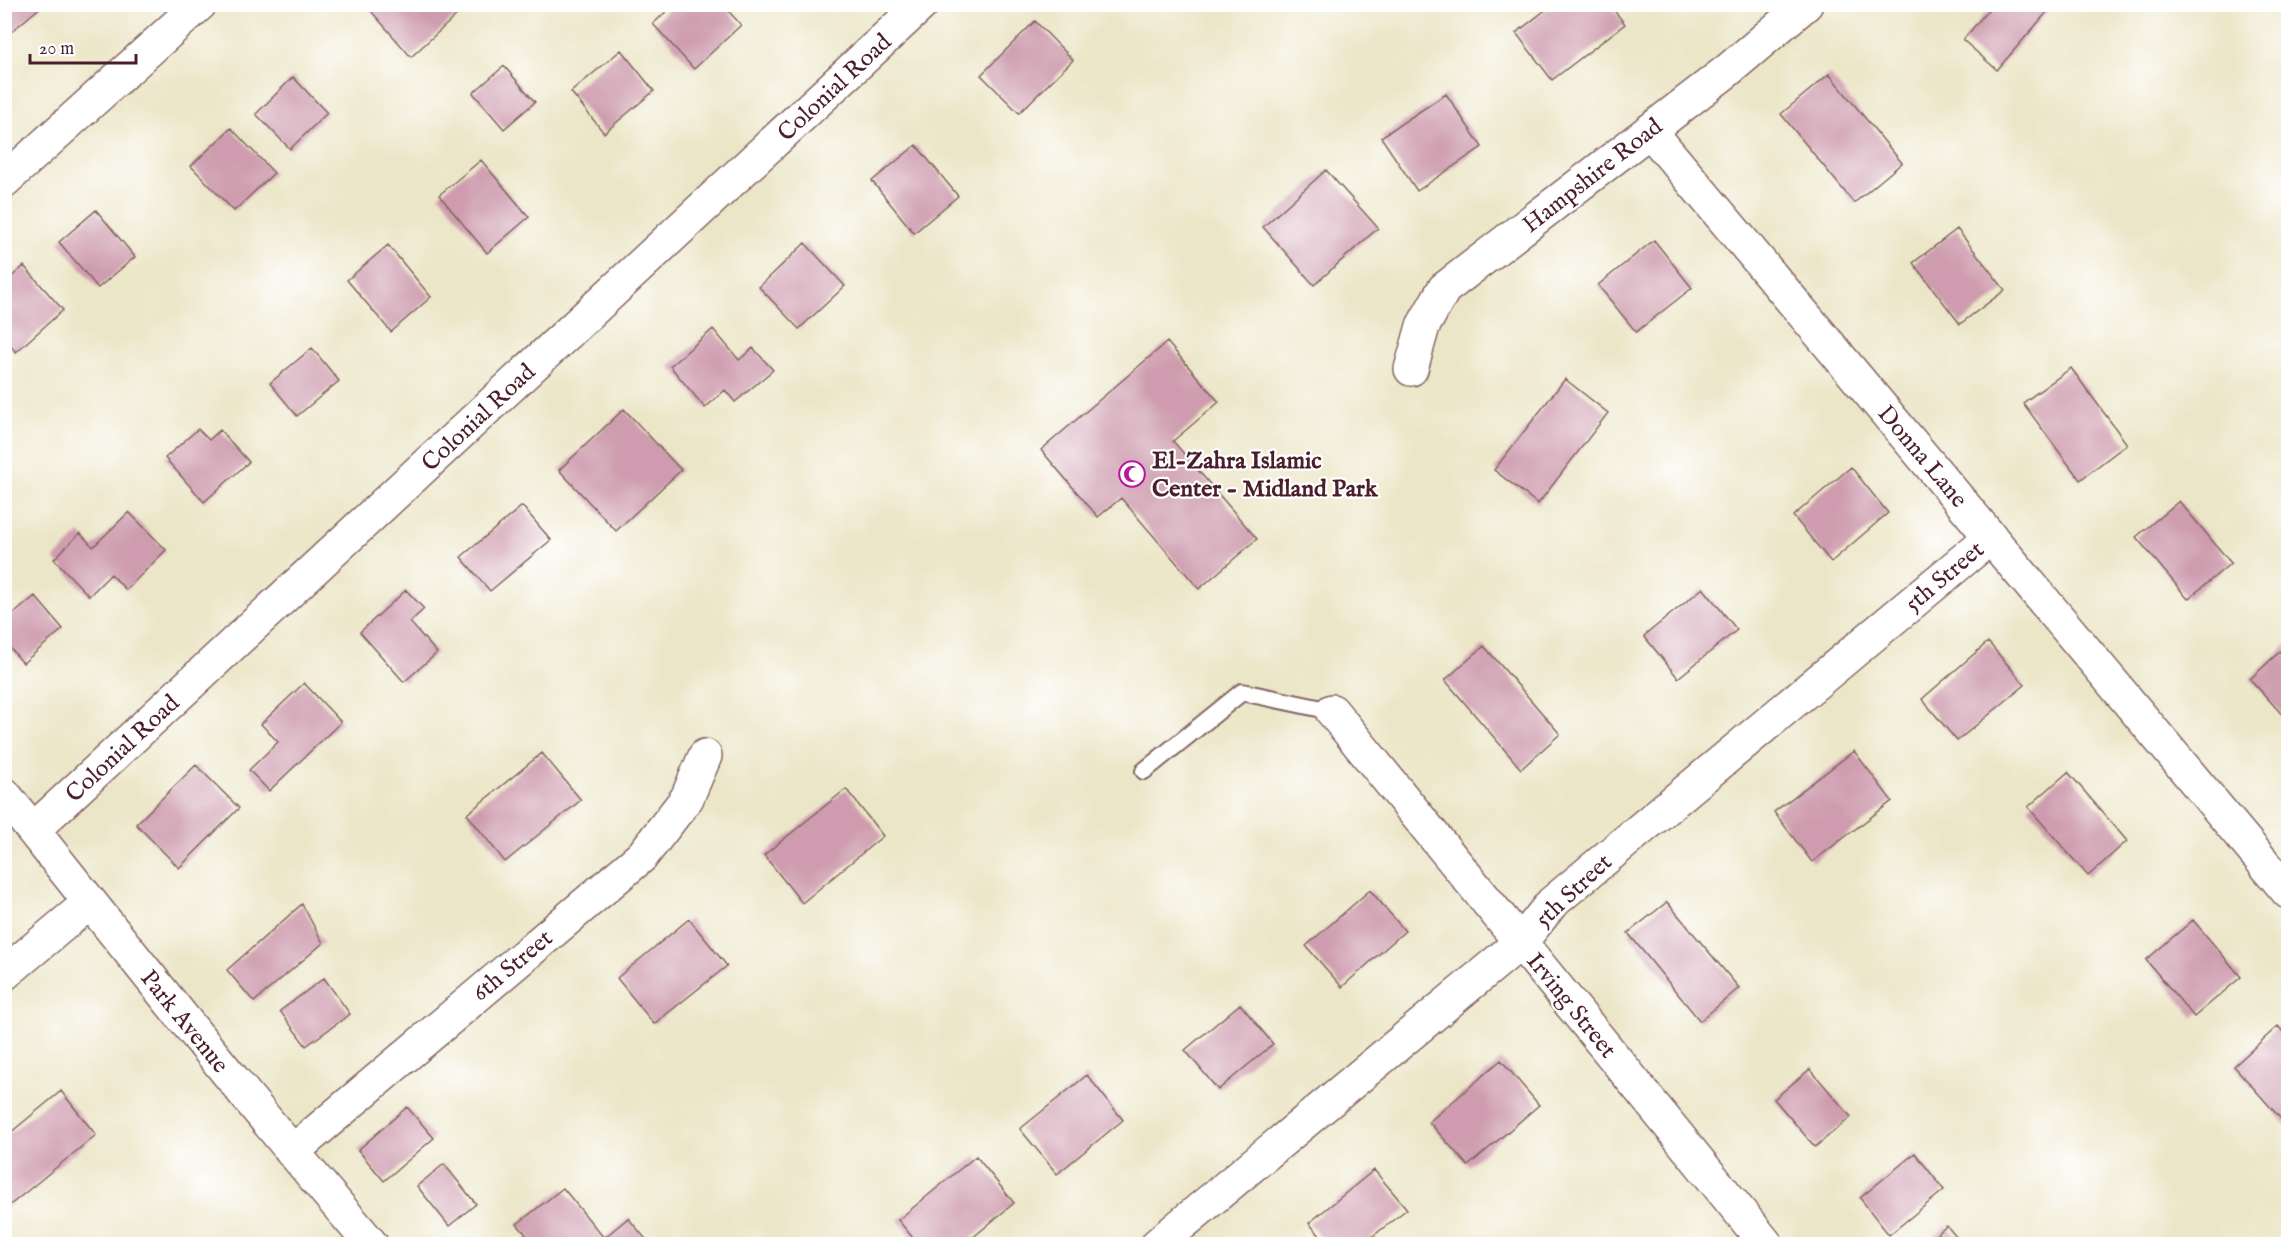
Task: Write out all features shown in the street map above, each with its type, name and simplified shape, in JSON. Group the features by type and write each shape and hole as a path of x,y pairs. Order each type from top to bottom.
{"street":[{"path":"4,181 200,4"},
{"name":"Colonial Road","path":"33,830 922,4"},
{"name":"Hampshire Road","path":"1411,369 1423,326 1444,289 1727,71 1806,4"},
{"name":"Donna Lane","path":"1650,131 2289,892"},
{"name":"5th Street","path":"1158,1245 1521,942 1552,903 1991,537"},
{"name":"Irving Street","path":"1332,711 1766,1245"},
{"name":"6th Street","path":"291,1152 642,856 687,798 705,756"},
{"name":"Park Avenue","path":"4,794 89,903 291,1152 371,1245"},
{"path":"4,974 89,903"}],"lane":[{"path":"1143,771 1242,692 1332,711"}],"building":[{"path":"4,4 44,4 4,38"},
{"path":"365,4 452,4 459,13 411,57"},
{"path":"674,4 722,4 741,25 694,69 653,24"},
{"path":"1553,4 1609,4 1625,24 1552,80 1516,33"},
{"path":"1993,4 2054,4 1997,70 1963,40"},
{"path":"1035,21 1073,60 1019,113 981,75"},
{"path":"621,50 654,91 604,133 571,92"},
{"path":"504,66 535,102 504,129 473,93"},
{"path":"1829,74 1902,163 1854,203 1781,114"},
{"path":"293,77 327,113 290,149 256,114"},
{"path":"1446,94 1482,147 1417,191 1381,137"},
{"path":"231,128 274,173 234,211 191,166"},
{"path":"916,145 958,196 914,233 872,181"},
{"path":"481,160 529,217 487,253 439,195"},
{"path":"1326,170 1378,228 1314,285 1263,227"},
{"path":"96,210 135,257 98,288 59,242"},
{"path":"1957,229 2005,290 1960,324 1913,263"},
{"path":"1654,240 1692,288 1636,332 1598,285"},
{"path":"805,243 845,286 799,329 759,287"},
{"path":"388,245 431,297 391,332 347,280"},
{"path":"24,266 63,310 16,352 4,339 4,283"},
{"path":"713,329 739,360 753,348 773,370 735,402 725,390 705,408 670,366"},
{"name":"El-Zahra Islamic Center - Midland Park","path":"1167,342 1219,402 1173,441 1257,539 1199,589 1121,498 1098,517 1041,450"},
{"path":"312,348 339,381 297,416 270,383"},
{"path":"2071,368 2127,444 2080,480 2023,403"},
{"path":"1565,379 1608,413 1538,504 1494,470"},
{"path":"624,409 681,470 616,531 559,470"},
{"path":"198,429 209,440 220,430 249,462 204,502 165,458"},
{"path":"1851,467 1888,513 1831,562 1793,516"},
{"path":"2179,501 2231,563 2188,599 2136,537"},
{"path":"522,506 551,540 490,591 461,557"},
{"path":"129,512 166,550 126,590 111,574 89,596 54,559 80,533 93,547"},
{"path":"1703,588 1737,630 1678,678 1644,636"},
{"path":"406,590 424,609 410,622 437,653 404,682 360,632"},
{"path":"35,596 63,629 23,663 4,641 4,622"},
{"path":"1988,642 2025,685 1957,741 1922,699"},
{"path":"2288,644 2288,721 2250,679"},
{"path":"1484,646 1560,734 1521,769 1445,680"},
{"path":"304,683 341,722 269,791 249,770 278,742 261,724"},
{"path":"1854,751 1892,801 1812,862 1774,812"},
{"path":"542,753 581,800 505,862 467,814"},
{"path":"196,765 239,808 179,868 136,824"},
{"path":"2068,772 2127,841 2088,876 2028,807"},
{"path":"846,789 883,836 802,903 764,855"},
{"path":"1370,890 1405,931 1342,987 1306,946"},
{"path":"1667,902 1739,988 1700,1021 1628,933"},
{"path":"302,904 323,943 254,1002 227,970"},
{"path":"689,919 727,966 654,1024 617,978"},
{"path":"2193,920 2241,977 2194,1017 2146,960"},
{"path":"324,978 350,1014 306,1046 280,1011"},
{"path":"1240,1004 1273,1044 1218,1090 1185,1050"},
{"path":"2278,1026 2288,1038 2288,1127 2234,1066"},
{"path":"1501,1060 1539,1105 1468,1166 1429,1122"},
{"path":"1810,1069 1851,1117 1815,1147 1774,1099"},
{"path":"1087,1075 1123,1120 1057,1174 1020,1129"},
{"path":"61,1091 96,1135 4,1210 4,1138"},
{"path":"407,1107 434,1138 384,1181 358,1150"},
{"path":"1915,1153 1944,1190 1889,1235 1860,1198"},
{"path":"976,1156 1014,1203 965,1244 918,1244 898,1220"},
{"path":"444,1164 476,1204 449,1226 417,1186"},
{"path":"1374,1170 1407,1209 1363,1244 1327,1244 1309,1223"},
{"path":"563,1188 604,1238 628,1218 650,1244 534,1244 517,1224"},
{"path":"1947,1226 1962,1244 1924,1244"}],"place":[{"name":"El-Zahra Islamic Center - Midland Park","path":"1132,474"}]}
